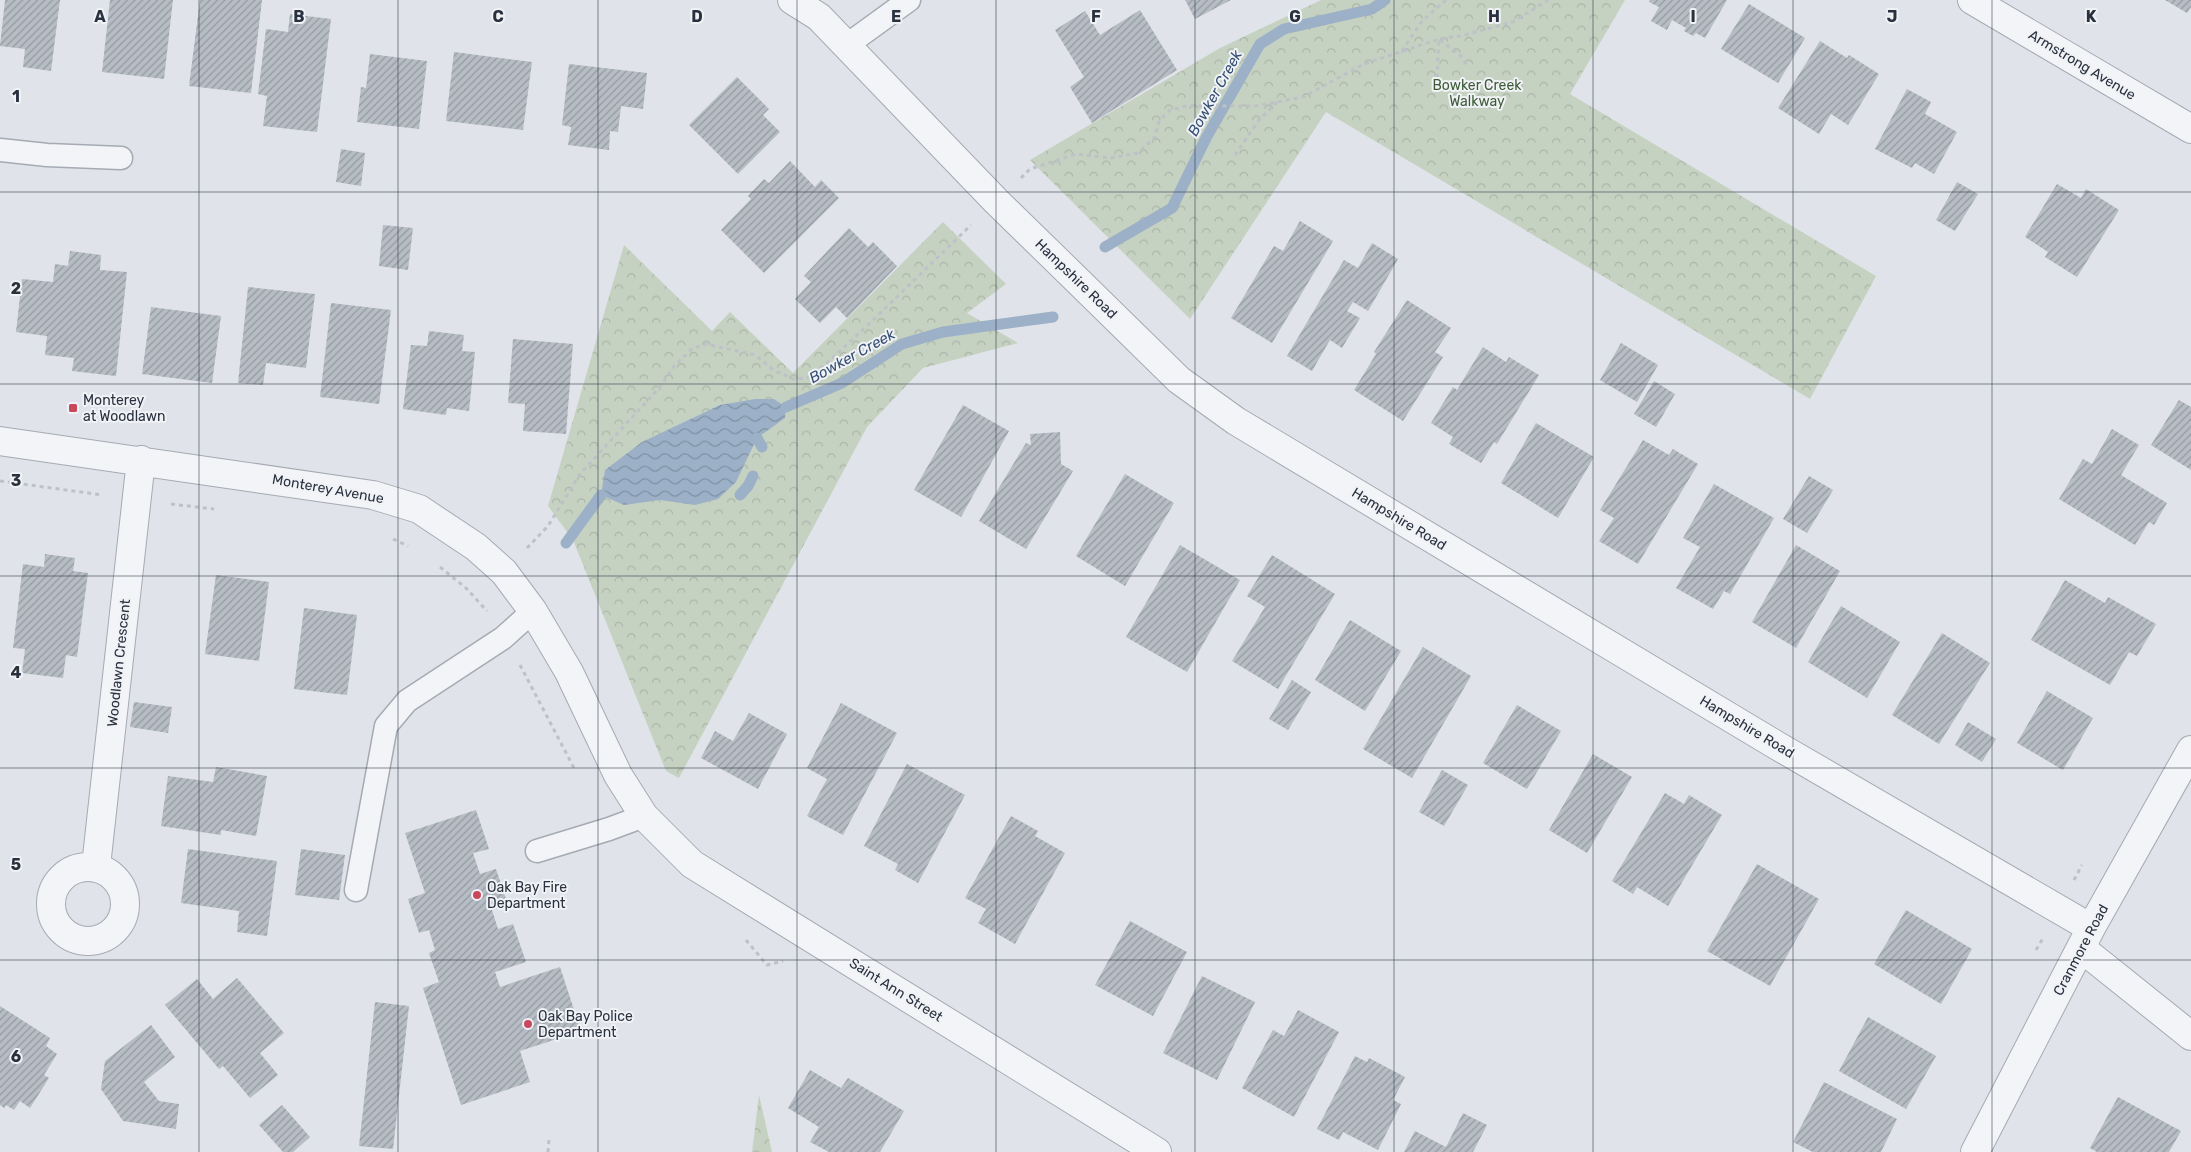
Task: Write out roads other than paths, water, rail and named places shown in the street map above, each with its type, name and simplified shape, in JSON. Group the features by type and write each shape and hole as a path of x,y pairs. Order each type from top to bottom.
{"street":[{"name":"Hampshire Road","path":"792,0 819,17 996,201 1180,380 1236,422 1776,745 2086,938 2191,1036"},
{"name":"Armstrong Avenue","path":"1972,0 2191,129"},
{"name":"Monterey Avenue","path":"0,441 373,495 419,509 476,547 504,572 533,612 569,672 618,775 644,816"},
{"name":"Woodlawn Crescent","path":"96,866 141,460"},
{"name":"Cranmore Road","path":"1975,1152 2086,938 2191,750"},
{"name":"Saint Ann Street","path":"644,816 692,864 1157,1152"}],"lane":[{"path":"847,45 909,0"},
{"path":"0,150 47,155 121,158"},
{"path":"356,890 386,726 407,701 503,638 533,612"},
{"path":"538,851 644,816"}],"water":[{"path":"755,399 774,399 786,407 785,418 757,438 736,482 718,499 695,505 660,500 624,505 601,495 605,470 642,442 720,405"}],"waterway":[{"name":"Bowker Creek","path":"1105,247 1172,208 1206,138 1260,44 1284,29 1372,9 1385,0"},
{"name":"Bowker Creek","path":"786,407 842,383 902,344 943,332 1053,317"},
{"path":"757,438 762,447"},
{"path":"740,495 748,486 753,476"},
{"name":"Bowker Creek","path":"566,543 601,495"}],"place":[{"name":"Monterey at Woodlawn","path":"73,408"},
{"name":"Oak Bay Fire Department","path":"477,895"},
{"name":"Oak Bay Police Department","path":"528,1024"}],"park label":[{"name":"Bowker Creek Walkway","path":"1477,94"}]}
